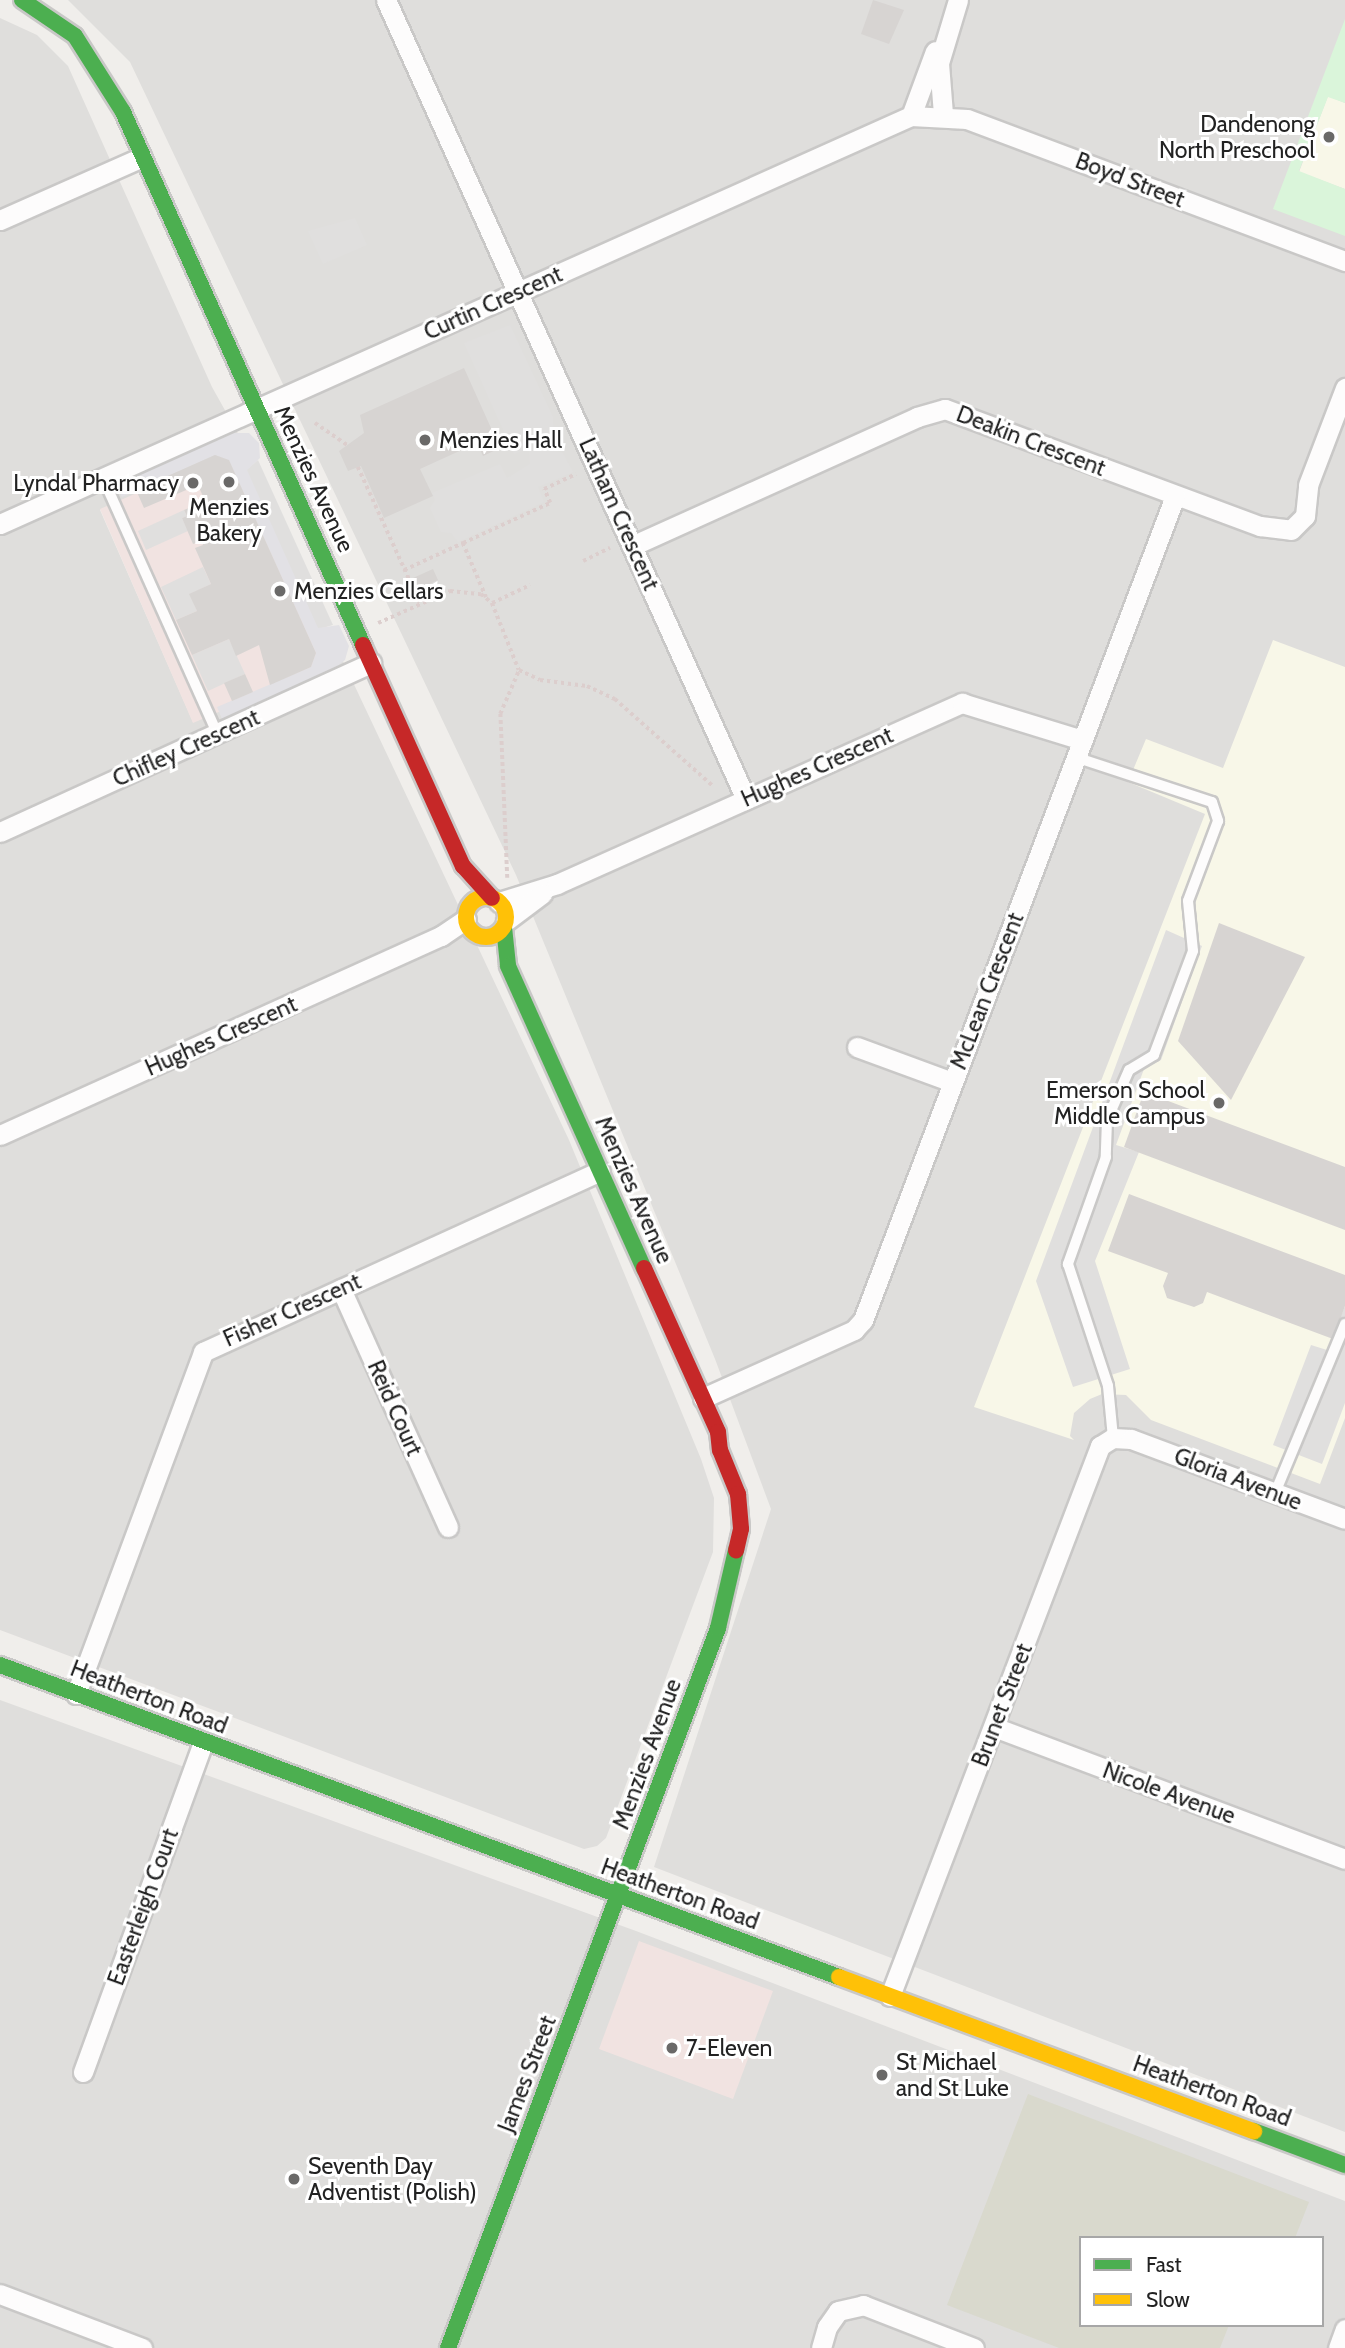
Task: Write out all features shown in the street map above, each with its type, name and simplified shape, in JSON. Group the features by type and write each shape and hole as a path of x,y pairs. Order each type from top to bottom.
{"street":[{"name":"Menzies Avenue","path":"22,0 75,36 122,112 463,866 473,924 508,967 704,1398 718,1432 720,1450 738,1494 741,1529 718,1628 618,1895"},
{"name":"Latham Crescent","path":"386,0 634,545 746,799"},
{"path":"911,116 919,86 942,41 958,0"},
{"name":"Menzies Avenue","path":"71,12 103,50 117,82 122,112"},
{"path":"942,41 937,78 943,114"},
{"name":"Boyd Street","path":"911,116 943,114 967,119 1345,261"},
{"name":"Curtin Crescent","path":"0,524 911,116"},
{"path":"0,220 142,157"},
{"name":"Deakin Crescent","path":"634,545 917,417 945,409 1175,496 1272,529 1297,528 1305,516 1308,485 1345,388"},
{"name":"McLean Crescent","path":"704,1398 855,1330 863,1320 1175,496"},
{"name":"Chifley Crescent","path":"0,832 371,663"},
{"name":"Hughes Crescent","path":"496,900 558,884 962,702 1078,749"},
{"name":"Menzies Avenue","path":"463,866 496,900 505,924 508,967"},
{"name":"Hughes Crescent","path":"505,924 558,884"},
{"path":"496,900 479,898 473,924 495,935 505,924"},
{"name":"Hughes Crescent","path":"0,1135 473,924"},
{"path":"857,1047 953,1082"},
{"name":"Fisher Crescent","path":"76,1694 203,1352 600,1171"},
{"name":"Reid Court","path":"341,1289 448,1528"},
{"name":"Gloria Avenue","path":"1122,1439 1345,1519"},
{"name":"Brunet Street","path":"891,1996 1095,1454 1122,1439"},
{"name":"Heatherton Road","path":"0,1665 1345,2165"},
{"name":"Nicole Avenue","path":"994,1727 1345,1859"},
{"name":"Easterleigh Court","path":"83,2071 203,1742"},
{"name":"James Street","path":"448,2348 618,1895"},
{"path":"0,2294 142,2348"},
{"path":"821,2348 827,2327 838,2311 863,2305 974,2348"},
{"path":"1338,2348 1345,2329"}],"lane":[{"path":"103,478 217,733"},
{"path":"1078,749 1212,802 1219,821 1188,901 1193,951 1154,1055 1129,1070 1107,1120 1106,1157 1068,1264 1108,1386 1122,1439"},
{"path":"1275,1494 1345,1324"}],"path":[{"path":"315,423 349,447"},
{"path":"358,467 420,603"},
{"path":"404,570 550,503 544,489 576,474"},
{"path":"463,543 486,598 492,603 519,670 540,681 587,686 615,699 712,785"},
{"path":"583,561 610,548"},
{"path":"492,603 530,584"},
{"path":"368,628 450,591 486,598"},
{"path":"507,878 500,715 519,670"}],"shaded area":[{"path":"68,0 1345,0 1345,2132 654,1867 771,1509 715,1359 516,875 130,62"},
{"path":"0,18 37,35 68,66 212,387 245,446 100,510 193,722 342,659 569,1140 701,1459 714,1498 713,1552 606,1838 597,1846 584,1849 0,1630"},
{"name":"Dandenong North Preschool","path":"1328,96 1345,103 1345,189 1299,172"},
{"path":"355,218 367,245 323,264 308,231"},
{"path":"510,325 553,417 554,450 563,453 573,472 538,487 544,502 458,542 451,533 441,532 430,508 435,500 432,493 500,464 507,478 530,464 529,448 514,454 464,343"},
{"path":"233,433 249,433 259,443 260,458 247,470 318,628 339,625 349,646 345,660 335,668 222,719 217,707 311,667 316,653 229,461 215,455 122,497 116,484"},
{"path":"245,446 342,659 193,723 100,509"},
{"path":"258,460 333,625 318,629 246,470"},
{"path":"184,510 187,516 182,518 188,531 146,550 138,531"},
{"path":"203,567 211,584 190,594 197,611 176,620 161,587"},
{"path":"229,639 245,674 208,691 192,655"},
{"name":"Emerson School Middle Campus","path":"1273,640 1345,667 1345,1418 1320,1484 1151,1420 1126,1395 1102,1394 1090,1399 1074,1413 1070,1436 1074,1440 974,1407 1205,814 1128,782 1146,739 1223,768"},
{"path":"1166,930 1202,946 1161,1060 1144,1069 1116,1145 1139,1152 1095,1261 1130,1369 1073,1387 1036,1281"},
{"path":"1345,1306 1345,1403 1322,1464 1273,1445 1311,1345 1327,1350"},
{"path":"0,1700 636,1931 1345,2201 1345,2348 0,2348"},
{"name":"7-Eleven","path":"639,1941 773,1991 733,2099 599,2049"},
{"path":"1028,2094 1309,2202 1296,2236 1079,2236 1079,2327 1228,2327 1220,2348 1059,2348 947,2305"}],"green space":[{"path":"1345,19 1345,103 1328,97 1299,171 1345,189 1345,236 1273,209"}],"building":[{"path":"873,0 904,10 889,44 861,34"},
{"name":"Menzies Hall","path":"464,368 500,448 483,456 477,443 420,469 433,496 384,518 361,466 348,471 339,451 364,433 360,415"},
{"path":"215,455 229,460 316,653 311,667 270,685 259,645 236,656 229,639 192,655 176,620 197,611 189,594 211,584 195,548 203,545 202,541 193,544 182,518 187,516 184,510 205,501 198,485 144,508 136,490"},
{"path":"433,569 438,580 419,589 413,578"},
{"path":"245,674 253,692 232,701 224,683"},
{"path":"1219,923 1305,957 1231,1100 1178,1041"},
{"path":"1144,1092 1345,1167 1345,1230 1124,1147"},
{"path":"1129,1194 1345,1275 1345,1306 1333,1339 1207,1292 1203,1303 1194,1307 1167,1298 1163,1286 1168,1273 1108,1251"}],"traffic: fast":[{"path":"22,0 75,36 123,112 363,645"},
{"path":"504,927 508,966 644,1268"},
{"path":"448,2348 718,1628 736,1550"},
{"path":"0,1665 839,1977"},
{"path":"1254,2131 1345,2165"}],"traffic: slow":[{"path":"486,897 500,903 506,917 500,931 486,937 472,931 466,917 472,903 486,897"},
{"path":"839,1977 1254,2131"}],"traffic: jam":[{"path":"363,645 463,866 492,898"},
{"path":"644,1268 718,1432 720,1450 738,1494 741,1529 736,1550"}],"place":[{"name":"Dandenong North Preschool","path":"1329,137"},
{"name":"Menzies Hall","path":"425,440"},
{"name":"Menzies Bakery","path":"229,482"},
{"name":"Lyndal Pharmacy","path":"193,483"},
{"name":"Menzies Cellars","path":"280,591"},
{"name":"Emerson School Middle Campus","path":"1219,1103"},
{"name":"7-Eleven","path":"672,2048"},
{"name":"St Michael and St Luke","path":"882,2075"},
{"name":"Seventh Day Adventist (Polish)","path":"294,2179"}]}
